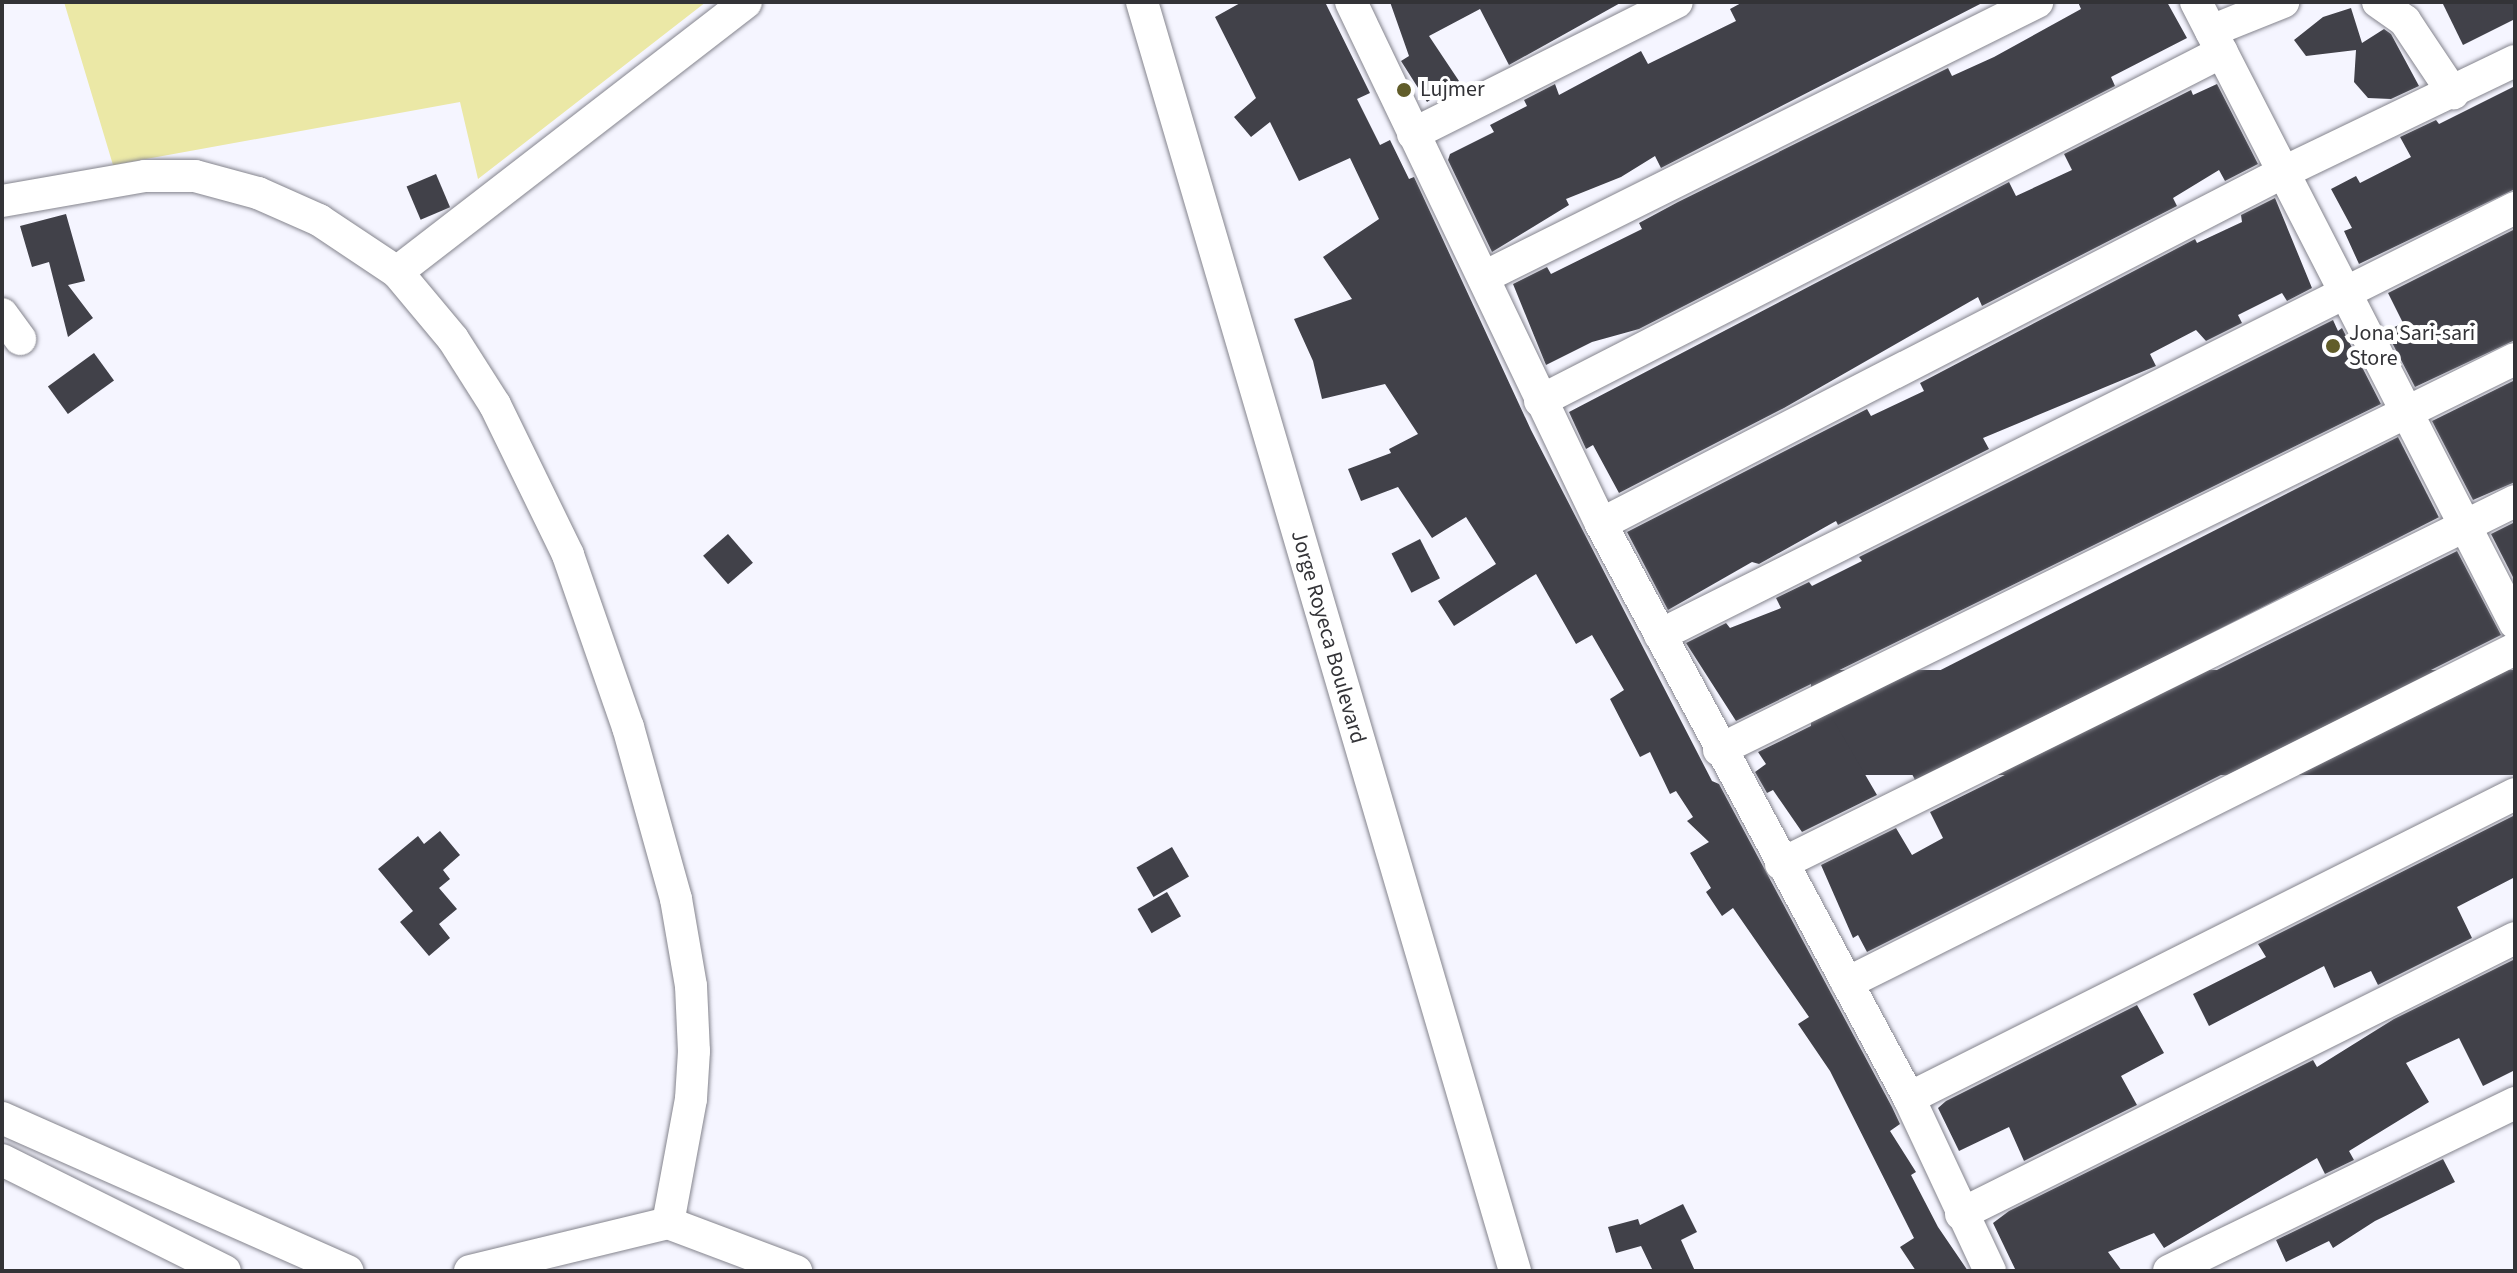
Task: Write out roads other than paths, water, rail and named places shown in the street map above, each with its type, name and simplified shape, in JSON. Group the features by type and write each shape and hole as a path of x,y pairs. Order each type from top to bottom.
{"street":[{"path":"397,272 746,2"},
{"name":"Jorge Royeca Boulevard","path":"1142,2 1510,1268"},
{"path":"1351,2 1601,524 1719,750 1909,1098 1990,1271"},
{"path":"1413,134 1677,2"},
{"path":"1484,277 2037,2"},
{"path":"2196,2 2410,412 2515,623"},
{"path":"1540,401 2216,42 2283,2"},
{"path":"2378,2 2405,21 2453,93"},
{"path":"1601,524 2284,172 2515,61"},
{"path":"2,201 115,179 195,176 258,193 319,220 397,272 453,339 523,458 568,555 654,813 676,899 691,986 694,1051 691,1099 668,1223"},
{"path":"1660,635 2515,208"},
{"path":"1719,750 2515,359"},
{"path":"1781,864 2515,501"},
{"path":"1847,983 2515,649"},
{"path":"1909,1098 2515,794"},
{"path":"1961,1214 2515,938"},
{"path":"2169,1271 2515,1103"},
{"path":"2,1118 348,1271"},
{"path":"2,1160 225,1271"},
{"path":"470,1271 668,1223 796,1271"}],"place":[{"name":"Lujmer","path":"1404,90"},
{"name":"Jona Sari-sari Store","path":"2333,346"}]}
